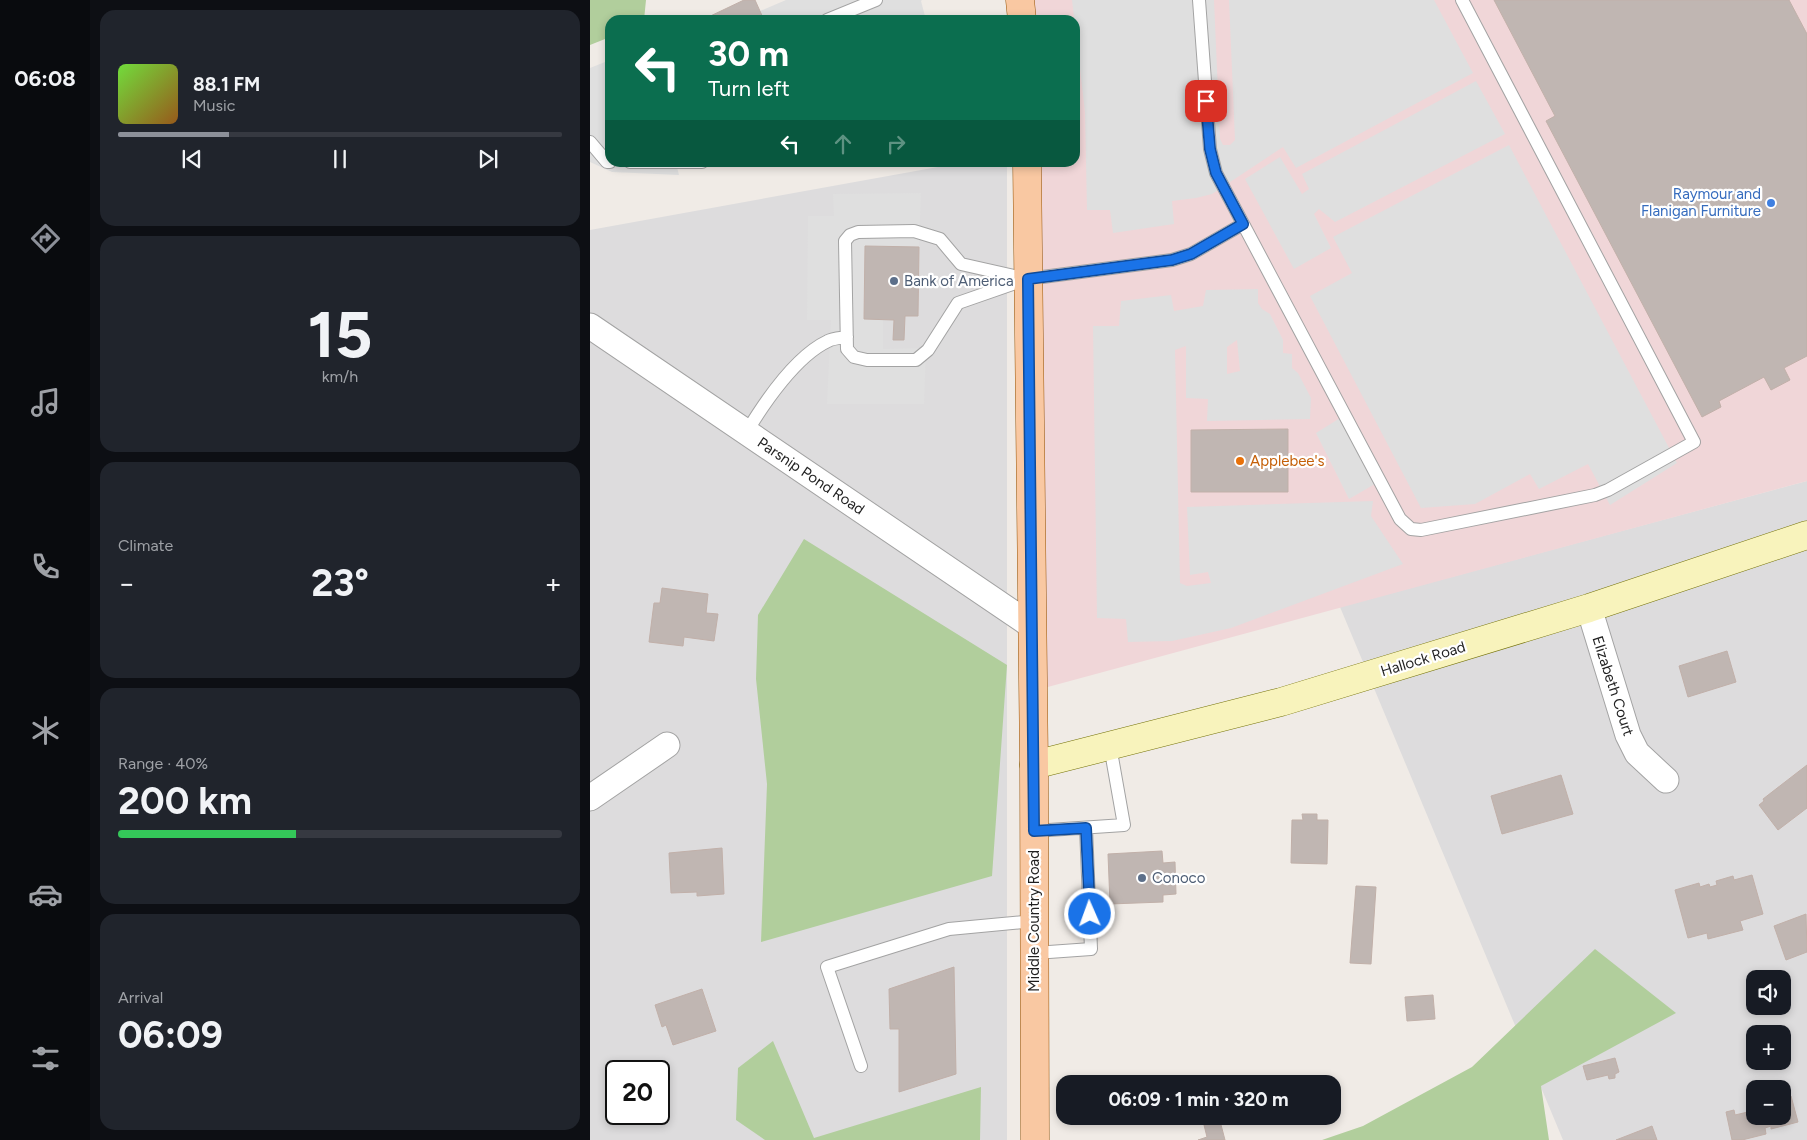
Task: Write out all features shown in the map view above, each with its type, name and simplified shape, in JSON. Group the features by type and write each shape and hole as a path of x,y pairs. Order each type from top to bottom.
{"main road":[{"path":"1020,0 1022,15"},
{"name":"Middle Country Road","path":"1027,167 1034,765 1035,1140"}],"street":[{"name":"Parsnip Pond Road","path":"590,326 1032,626"},
{"name":"Hallock Road","path":"1034,765 1281,702 1589,608 1807,535"},
{"name":"Elizabeth Court","path":"1589,608 1628,736 1637,753 1666,780"},
{"path":"590,798 666,745"}],"lane":[{"path":"839,15 876,0"},
{"path":"1199,0 1210,149 1216,173 1400,520 1411,529 1421,530 1595,495 1608,490 1694,442 1462,0"},
{"path":"590,142 605,160"},
{"path":"1028,279 961,264 940,239 914,232 858,232 850,235 846,241 847,349 854,356 867,360 916,360 928,350 958,303 1028,279 1172,260 1191,254 1243,224"},
{"path":"746,433 768,398 810,352 830,340 847,337"},
{"path":"1034,831 1124,826 1110,746"},
{"path":"1034,953 1091,949 1086,828"},
{"path":"861,1066 827,967 949,929 1034,921"}],"shaded area":[{"path":"786,0 922,0 925,15 762,15 760,11"},
{"path":"1020,0 1807,0 1807,481 1033,691 1027,167 1080,167 1080,15 1022,15"},
{"path":"1072,0 1214,0 1220,139 1223,145 1230,145 1235,140 1229,0 1434,0 1473,73 1296,168 1283,147 1212,194 1172,201 1174,224 1113,233 1110,210 1087,210 1085,112 1080,69 1080,15 1074,15"},
{"path":"605,62 605,167 677,167 679,175 612,172 590,162 590,68"},
{"path":"1476,81 1505,134 1335,222 1319,209 1314,214 1331,248 1294,269 1245,179 1280,157 1302,194 1309,189 1302,174"},
{"path":"1509,145 1677,463 1610,505 1588,464 1539,489 1530,474 1475,504 1421,508 1310,296 1352,273 1333,237"},
{"path":"938,167 1007,167 1007,1140 590,1140 590,230"},
{"path":"921,193 919,247 865,246 864,319 883,320 883,349 926,348 924,404 827,404 831,320 807,320 808,216 834,216 833,194"},
{"path":"1258,289 1258,303 1262,309 1270,314 1283,340 1283,353 1292,354 1292,368 1298,373 1311,398 1310,419 1207,421 1208,399 1186,398 1186,346 1175,350 1180,583 1187,586 1211,583 1208,572 1190,575 1187,507 1373,501 1371,516 1403,564 1231,628 1172,641 1128,642 1126,619 1097,618 1093,326 1119,326 1121,301 1171,295 1174,311 1203,306 1206,290","holes":["1237,340 1240,371 1227,374 1227,347"]},
{"path":"1345,415 1380,481 1349,499 1316,433"},
{"path":"1807,481 1807,1140 1563,1140 1340,607"}],"green space":[{"path":"590,0 646,0 644,15 605,15 605,39 590,45"},
{"path":"804,539 1007,665 992,876 761,942 767,784 756,679 758,615"},
{"path":"1595,949 1676,1013 1541,1086 1549,1140 1322,1140 1363,1126 1472,1067"},
{"path":"773,1041 814,1138 981,1087 980,1140 765,1140 736,1120 738,1068"}],"building":[{"path":"744,0 755,0 762,15 712,15"},
{"path":"1494,0 1789,0 1807,34 1807,356 1784,368 1790,380 1771,390 1764,377 1719,401 1721,407 1702,417 1546,121 1555,116"},
{"path":"865,246 919,247 918,316 905,316 904,340 893,340 894,320 864,319"},
{"name":"Applebee's","path":"1288,429 1288,492 1191,492 1191,430"},
{"path":"662,588 708,594 706,613 718,614 714,641 684,637 683,646 649,642 654,603 660,603"},
{"path":"1727,651 1736,682 1688,697 1679,666"},
{"path":"1807,765 1807,808 1778,830 1759,805 1764,801 1763,799"},
{"path":"1561,775 1573,814 1502,834 1491,796"},
{"path":"1302,814 1317,814 1317,820 1328,820 1327,864 1291,863 1292,820 1303,820"},
{"path":"722,848 724,894 697,896 697,892 671,893 669,853"},
{"name":"Conoco","path":"1162,851 1163,863 1175,862 1176,894 1163,895 1163,902 1110,904 1108,854"},
{"path":"1752,875 1763,914 1740,921 1743,930 1708,939 1707,933 1688,938 1675,890 1699,883 1700,887 1709,884 1710,887 1717,885 1716,881 1733,876 1734,880"},
{"path":"1356,886 1376,887 1371,964 1350,963"},
{"path":"1806,914 1807,952 1786,960 1774,926"},
{"path":"954,967 956,1074 899,1092 899,1029 890,1029 889,989"},
{"path":"702,989 716,1031 673,1045 666,1025 662,1027 655,1005"},
{"path":"1433,995 1435,1019 1407,1021 1405,997"},
{"path":"1615,1058 1619,1072 1615,1074 1615,1078 1609,1079 1608,1075 1587,1080 1583,1066"},
{"path":"1791,1096 1798,1122 1791,1124"},
{"path":"1734,1110 1735,1115 1746,1112 1746,1125 1786,1125 1771,1129 1771,1126 1765,1128 1766,1134 1742,1140 1732,1140 1726,1112"},
{"path":"1204,1125 1221,1125 1225,1140 1198,1140 1207,1137"},
{"path":"1652,1126 1657,1140 1616,1140"}],"place":[{"name":"Raymour and Flanigan Furniture","path":"1771,203"},
{"name":"Bank of America","path":"894,281"},
{"name":"Applebee's","path":"1240,461"},
{"name":"Conoco","path":"1142,878"}],"route":[{"path":"1090,914 1086,828 1034,831 1028,279 1172,260 1191,254 1243,224 1216,173 1210,149 1206,101"}]}
